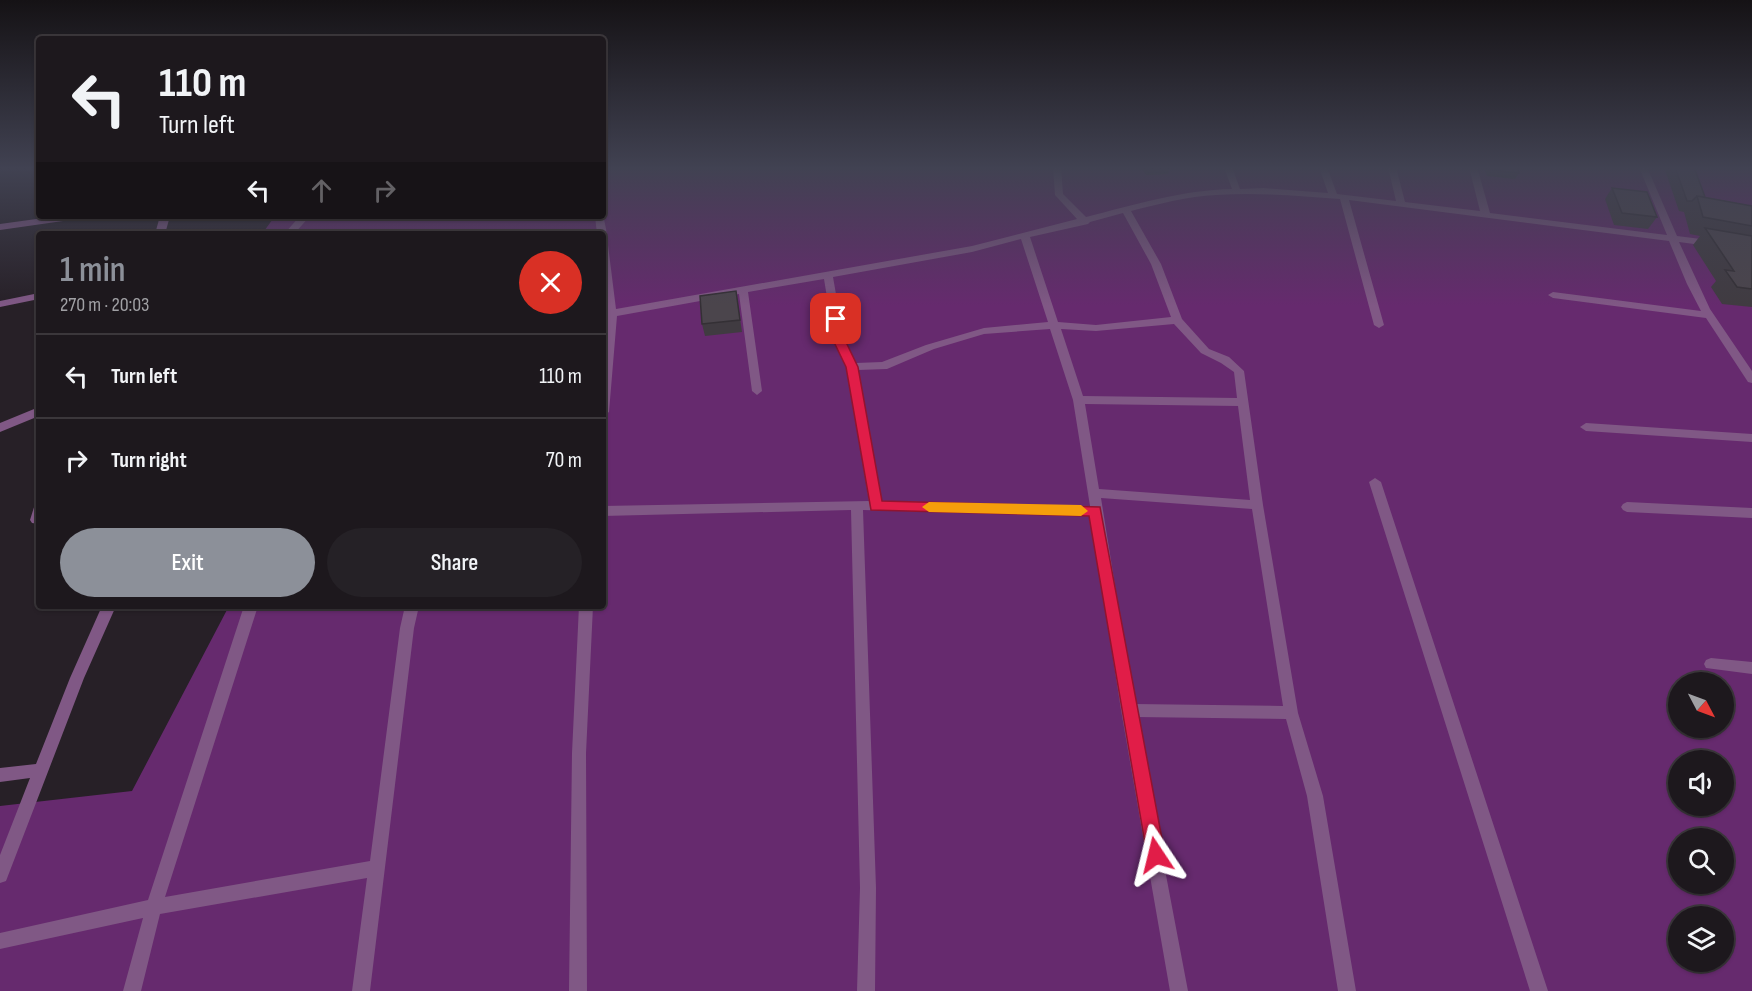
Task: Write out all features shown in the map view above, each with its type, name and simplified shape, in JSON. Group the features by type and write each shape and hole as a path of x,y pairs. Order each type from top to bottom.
{"street":[{"path":"1077,213 1085,222"},
{"path":"607,314 828,276 1025,237 1118,213"},
{"path":"1127,213 1156,264 1177,320 1205,351 1225,360 1239,370 1257,505 1291,713 1315,796 1347,991"},
{"path":"1348,213 1379,325"},
{"path":"1466,213 1671,236 1717,244"},
{"path":"1662,213 1709,315 1752,379"},
{"path":"1,229 59,219"},
{"path":"292,231 302,219"},
{"path":"1025,237 1079,400 1128,710 1179,991"},
{"path":"828,276 839,340 852,367 876,506"},
{"path":"743,290 757,391"},
{"path":"1553,295 1709,315"},
{"path":"0,304 36,297"},
{"path":"606,297 606,338"},
{"path":"852,367 883,366 930,347 984,331 1054,324 1096,328 1177,320"},
{"path":"1079,400 1244,402"},
{"path":"0,428 36,412"},
{"path":"1586,427 1752,438"},
{"path":"1375,482 1539,991"},
{"path":"1094,493 1257,505"},
{"path":"857,505 868,888 866,991"},
{"path":"606,511 857,505 1095,511"},
{"path":"1627,507 1752,513"},
{"path":"0,875 77,678 108,609"},
{"path":"132,991 154,907 250,609"},
{"path":"361,991 412,609"},
{"path":"578,991 579,753 586,609"},
{"path":"1711,664 1752,668"},
{"path":"1128,710 1291,713"},
{"path":"0,776 41,770"},
{"path":"0,941 154,907 377,868"}],"shaded area":[{"path":"606,213 1752,213 1752,991 0,991 0,806 132,791 227,609 606,609 606,231 264,231 273,219 606,219"}],"building":[{"path":"1624,213 1655,213 1657,217"},
{"path":"1702,213 1752,213 1752,226 1703,217"},
{"path":"1705,228 1752,236 1752,289 1737,287 1725,270 1734,271"},
{"path":"736,291 740,320 702,324 700,296"}],"slow traffic":[{"path":"929,507 1081,511"}],"route":[{"path":"836,319 839,340 852,367 876,506 1095,511 1128,710 1156,855"}]}
